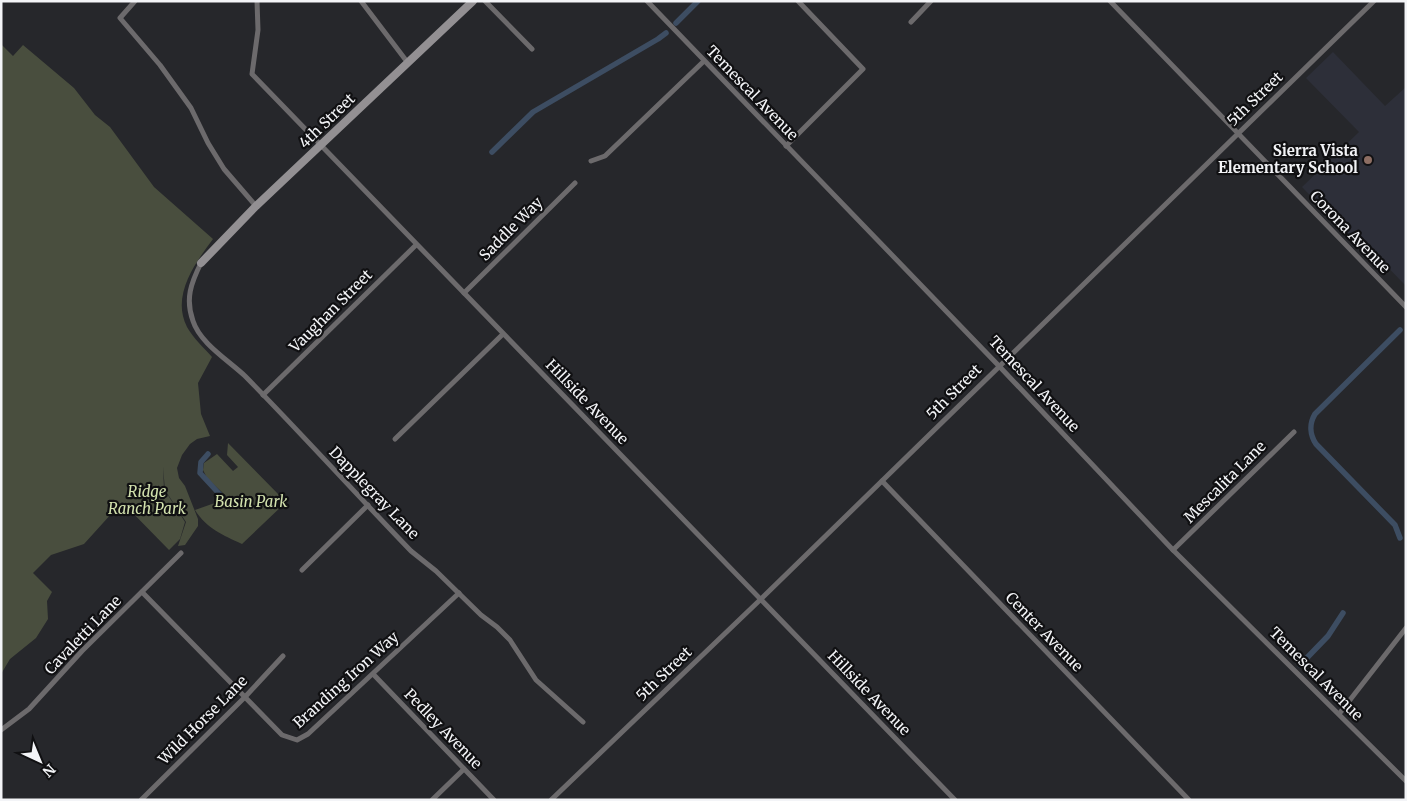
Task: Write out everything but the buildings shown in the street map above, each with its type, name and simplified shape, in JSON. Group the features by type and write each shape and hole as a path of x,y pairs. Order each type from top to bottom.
{"street":[{"path":"135,1 120,18 160,65 191,108 208,143 224,169 256,206"},
{"name":"Hillside Avenue","path":"257,1 258,30 252,74 955,800"},
{"name":"4th Street","path":"201,263 256,206 322,146 472,1"},
{"path":"485,1 532,48"},
{"name":"Temescal Avenue","path":"647,1 999,366 1173,550 1406,781"},
{"path":"786,146 862,69 798,1"},
{"path":"911,22 932,1"},
{"name":"Corona Avenue","path":"1110,1 1406,307"},
{"name":"5th Street","path":"551,800 761,599 1374,1"},
{"path":"363,2 408,63"},
{"path":"591,161 605,156 704,61"},
{"name":"Saddle Way","path":"464,293 575,183"},
{"name":"Vaughan Street","path":"263,395 416,245"},
{"name":"Dapplegray Lane","path":"201,263 190,285 188,304 193,323 205,340 263,395 411,551 459,592 510,640 536,680 583,722"},
{"path":"395,440 503,334"},
{"name":"Mescalita Lane","path":"1173,550 1294,432"},
{"name":"Center Avenue","path":"882,481 1188,800"},
{"path":"302,570 368,505"},
{"name":"Cavaletti Lane","path":"1,730 29,709 82,651 181,554"},
{"name":"Branding Iron Way","path":"142,592 282,735 297,740 308,734 374,675 459,592"},
{"path":"1339,714 1405,629"},
{"name":"Wild Horse Lane","path":"141,800 245,697 282,656"},
{"name":"Pedley Avenue","path":"374,675 494,800"},
{"path":"432,800 464,769"}],"shaded area":[{"name":"Sierra Vista Elementary School","path":"1333,52 1385,106 1406,87 1406,286 1375,254 1367,254 1302,187 1359,132 1306,78"}],"green space":[{"name":"Ridge Ranch Park","path":"1,44 13,56 23,45 74,88 95,115 110,127 154,187 213,239 187,280 182,304 187,327 195,339 212,357 198,383 201,414 210,436 197,439 190,444 182,455 177,468 179,478 185,486 198,519 198,526 185,545 178,546 186,522 165,490 163,467 164,489 185,522 180,539 169,550 122,502 84,544 51,555 33,573 52,592 47,601 48,619 36,638 10,659 1,674"},
{"name":"Basin Park","path":"228,443 280,496 278,498 284,504 242,544 210,527 195,510 226,499 226,496 207,478 203,470 204,463 217,454 233,471 238,467 227,455"}],"waterway":[{"path":"676,23 698,1"},
{"path":"492,152 533,112 666,33"},
{"path":"1400,330 1315,414 1311,429 1312,437 1316,444 1395,525 1400,538"},
{"path":"208,454 201,462 200,473 224,499"},
{"path":"1300,665 1328,636 1343,613"}],"place":[{"name":"Sierra Vista Elementary School","path":"1368,160"}]}
